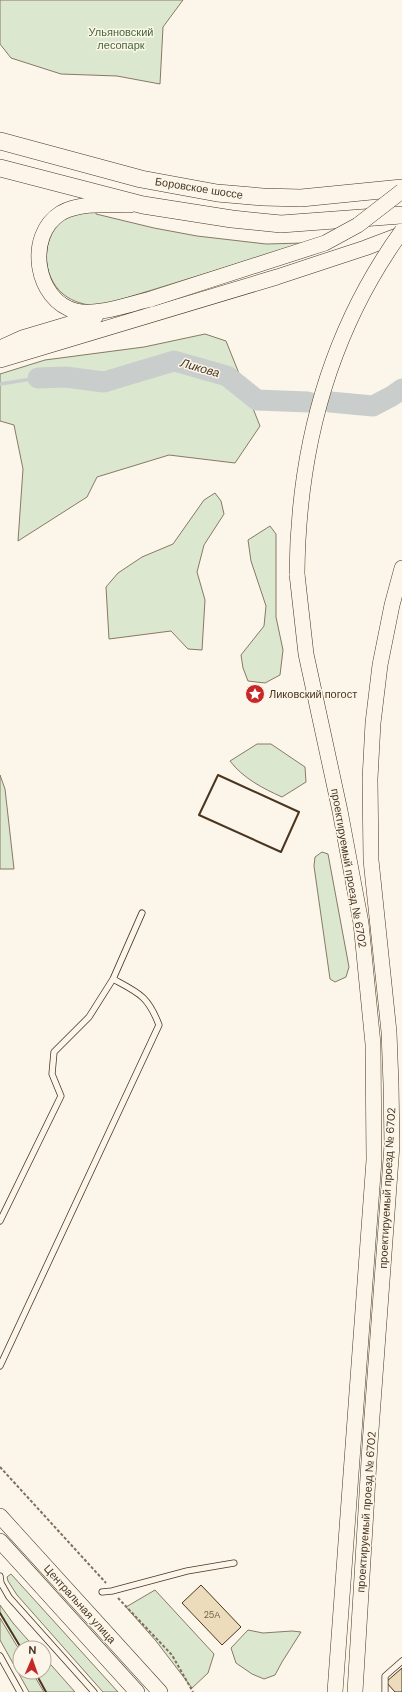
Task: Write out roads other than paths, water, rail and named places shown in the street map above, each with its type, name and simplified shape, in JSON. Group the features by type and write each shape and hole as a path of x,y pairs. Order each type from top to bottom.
{"main road":[{"name":"Боровское шоссе","path":"0,141 141,179 216,193 264,198 301,198 402,189"},
{"path":"0,168 143,205 213,217 281,224 402,215"},
{"path":"0,348 35,334 151,299 325,243 358,225 402,189"},
{"path":"143,205 93,205 70,210 60,214 51,222 44,235 39,248 39,262 43,278 55,298 75,311 96,312 151,299"},
{"path":"0,360 277,277 365,248 402,233"},
{"name":"проектируемый проезд № 6702","path":"335,1692 374,1160 373,1044 361,923 340,811 306,654 297,574 297,535 302,488 310,444 321,396 333,360 362,296 402,233"},
{"name":"проектируемый проезд № 6702","path":"355,1692 370,1444 392,1144 389,1032 371,860 370,779 373,723 380,666 392,605 402,568"},
{"name":"Центральная улица","path":"0,1516 160,1692"},
{"name":"Центральная улица","path":"0,1541 137,1692"}],"lane":[{"path":"0,1220 61,1096 52,1074 54,1052 88,1017 113,979 142,913"},
{"path":"0,1366 159,1024 153,1009 142,995 113,979"},
{"path":"102,1592 112,1591 187,1570 234,1564"},
{"path":"0,1576 1,1583 9,1597 94,1692"},
{"path":"0,1656 20,1692"},
{"path":"385,1692 385,1676 402,1661"}],"waterway":[{"name":"Ликова","path":"38,378 65,377 104,382 174,361 227,376 257,400 308,402"},
{"path":"0,384 38,378"},
{"name":"Ликова","path":"330,402 373,406 402,389"}],"place":[{"name":"Ликовский погост","path":"255,694"}],"park label":[{"name":"Ульяновский лесопарк","path":"121,38"}]}
